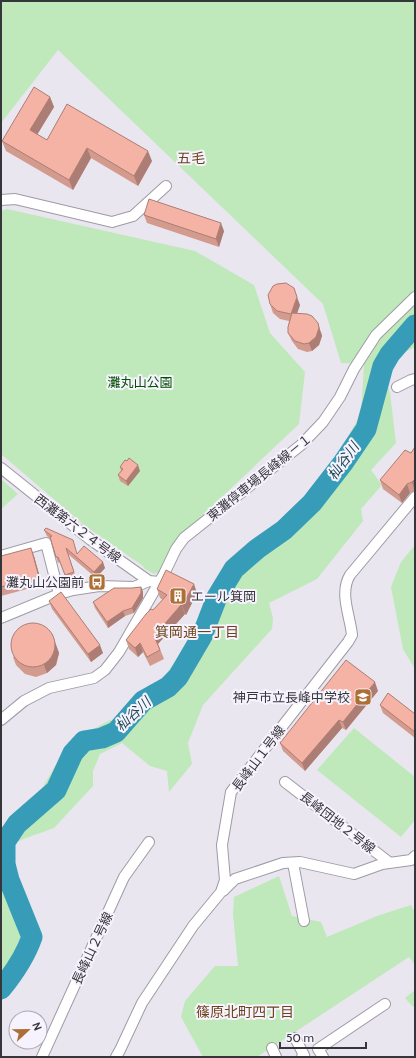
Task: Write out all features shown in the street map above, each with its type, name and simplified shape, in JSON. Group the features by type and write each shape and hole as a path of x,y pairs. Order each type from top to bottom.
{"street":[{"path":"1,200 15,200 112,222 134,216 166,186"},
{"name":"東灘停車場長峰線－１","path":"154,582 184,538 301,445 323,422 340,397 354,369 376,334 415,297"},
{"path":"397,387 415,379"},
{"name":"西灘第六２４号線","path":"1,468 91,540 154,582"},
{"name":"長峰山１号線","path":"116,1057 142,1003 193,926 221,892 225,880 222,846 231,792 348,642 352,635 345,595 346,581 415,497"},
{"path":"1,556 46,543 59,594"},
{"path":"1,618 59,594 73,590 99,586 134,587 154,582"},
{"path":"1,720 24,701 49,688 94,678 105,670 119,652 154,582"},
{"name":"長峰団地２号線","path":"285,782 390,863"},
{"name":"長峰山２号線","path":"42,1057 124,877 150,842"},
{"path":"221,892 236,879 283,863 300,862 354,874 382,864 414,859"},
{"path":"293,862 304,922"},
{"path":"323,1057 318,1049 385,1004"},
{"path":"295,1038 304,1056 302,1057"}],"green space":[{"path":"1,1 415,1 415,347 381,364 390,393 396,443 371,470 382,485 361,509 363,521 317,579 269,603 273,618 272,629 203,705 188,743 192,764 169,792 167,771 150,766 122,743 100,754 93,771 93,786 54,828 10,845 1,854 1,831 11,816 40,792 69,742 110,720 126,727 139,714 138,710 189,644 213,591 225,572 303,506 334,460 361,414 364,364 341,363 323,304 58,50 1,123"},
{"name":"灘丸山公園","path":"7,209 195,251 254,285 270,333 305,372 299,424 187,530 159,572 154,574 145,569 143,566 84,525 1,454 1,211"},
{"path":"1,479 18,494 1,509"},
{"path":"415,545 415,669 403,649 391,587 401,562"},
{"path":"354,728 415,777 415,820 401,837 317,770"},
{"path":"1,869 3,879 21,895 34,923 28,945 5,970 1,971"},
{"path":"279,876 292,916 321,922 327,937 377,916 411,905 415,912 415,965 409,957 257,1057 203,1057 181,1017 185,1001 215,966 238,966 233,914 234,897"},
{"path":"415,990 415,1005 413,1007 405,998"}],"building":[{"path":"34,87 50,97 30,130 47,140 67,104 148,151 134,176 87,148 69,180 2,141"},
{"path":"149,199 221,223 216,239 144,215"},
{"path":"286,283 294,288 297,297 291,314 277,311 270,304 268,295 273,286"},
{"path":"292,313 307,314 312,316 318,323 319,328 316,337 309,343 304,344 295,341 288,333"},
{"path":"415,447 415,479 407,484 399,495 380,480 405,450 411,453"},
{"path":"129,458 138,465 126,481 118,475 123,469 120,467 125,460 127,461"},
{"path":"46,528 73,540 77,554 84,546 103,562 94,572 66,548 74,572 65,575 58,557 56,557 50,537 52,536 44,530"},
{"path":"31,548 39,577 1,587 1,556"},
{"path":"166,570 194,584 182,606 181,605 154,636 160,650 147,657 140,643 135,648 126,640 146,614 151,609 153,610 167,595 157,589"},
{"path":"141,587 141,593 132,608 123,611 107,622 93,602 114,588"},
{"path":"61,592 100,645 88,654 49,601"},
{"path":"29,623 37,623 42,624 49,629 54,636 54,654 49,661 42,666 29,667 21,664 14,657 11,649 11,641 14,633 21,626"},
{"path":"346,660 375,682 343,722 339,720 302,763 280,743"},
{"path":"388,693 415,714 415,732 380,705"}],"waterway":[{"name":"杣谷川","path":"1,989 19,964 32,937 9,880 5,864 5,842 17,824 56,790 73,753 84,741 102,738 116,732 143,701 168,687 178,677 202,636 217,597 234,569 257,549 284,530 312,503 343,463 366,429 383,366 390,354 415,325"}],"place":[{"name":"灘丸山公園前","path":"97,582"},
{"name":"エール箕岡","path":"178,596"},
{"name":"神戸市立長峰中学校","path":"363,697"}],"district":[{"name":"五毛","path":"191,158"},
{"name":"箕岡通一丁目","path":"197,632"},
{"name":"篠原北町四丁目","path":"245,1012"}]}
